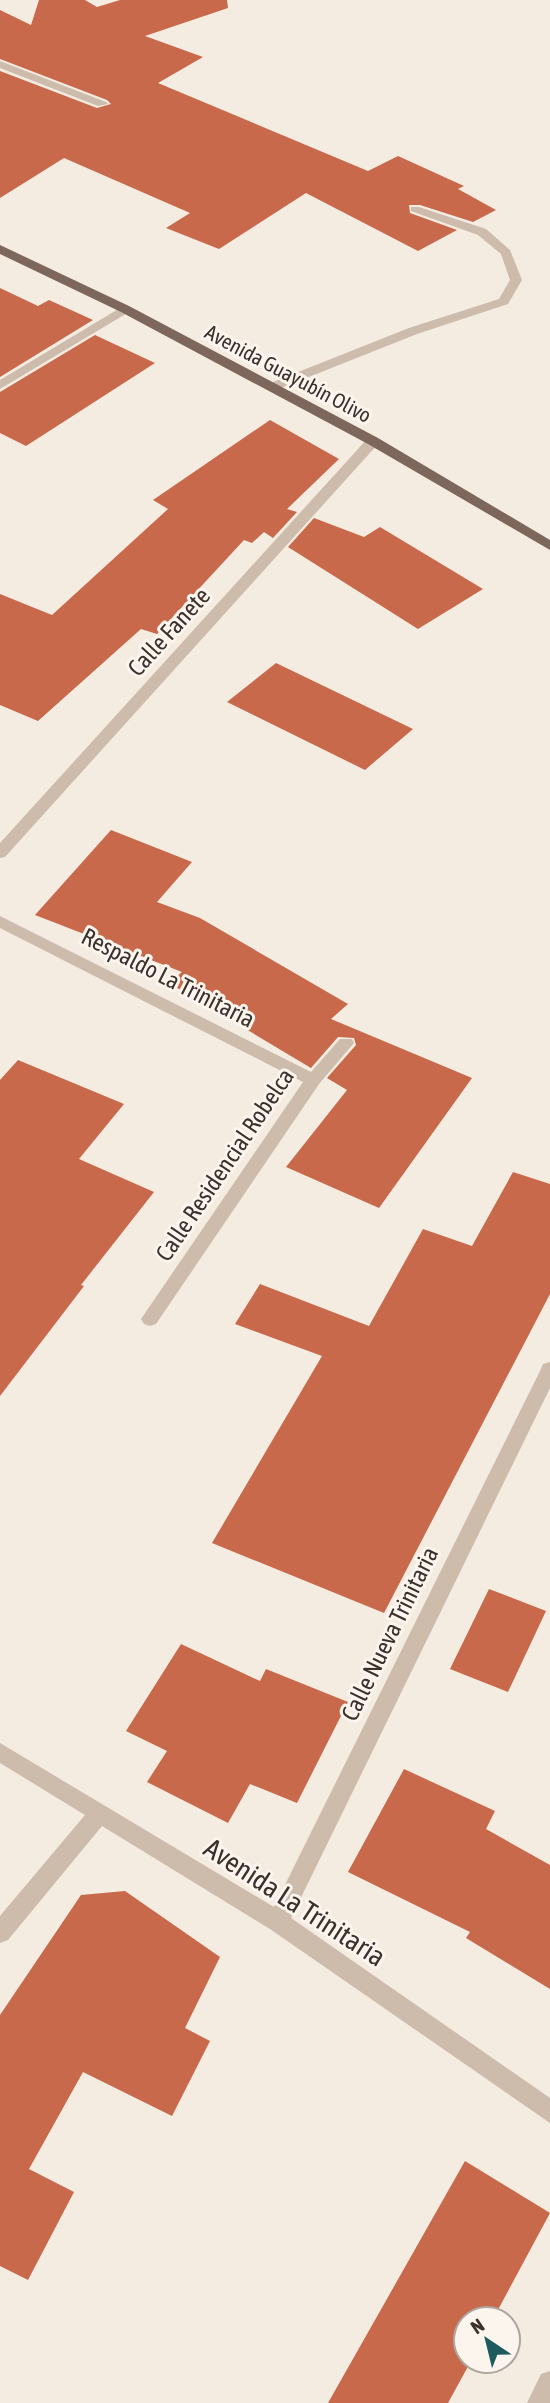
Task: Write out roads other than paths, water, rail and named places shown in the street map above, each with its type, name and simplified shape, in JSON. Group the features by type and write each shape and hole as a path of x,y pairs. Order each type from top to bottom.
{"main road":[{"name":"Avenida Guayubín Olivo","path":"0,249 125,309 373,440 550,546"}],"street":[{"path":"0,65 102,104"},
{"path":"272,387 413,331 504,301 516,280 506,253 482,232 415,209"},
{"path":"0,385 125,309"},
{"name":"Calle Fanete","path":"0,853 373,440"},
{"name":"Respaldo La Trinitaria","path":"0,921 313,1080"},
{"name":"Calle Residencial Robelca","path":"150,1319 313,1080 346,1043"},
{"name":"Calle Nueva Trinitaria","path":"278,1922 550,1369"},
{"name":"Avenida La Trinitaria","path":"0,1752 278,1922 550,2112"},
{"path":"0,1933 100,1812"},
{"path":"539,2403 550,2383"}]}
